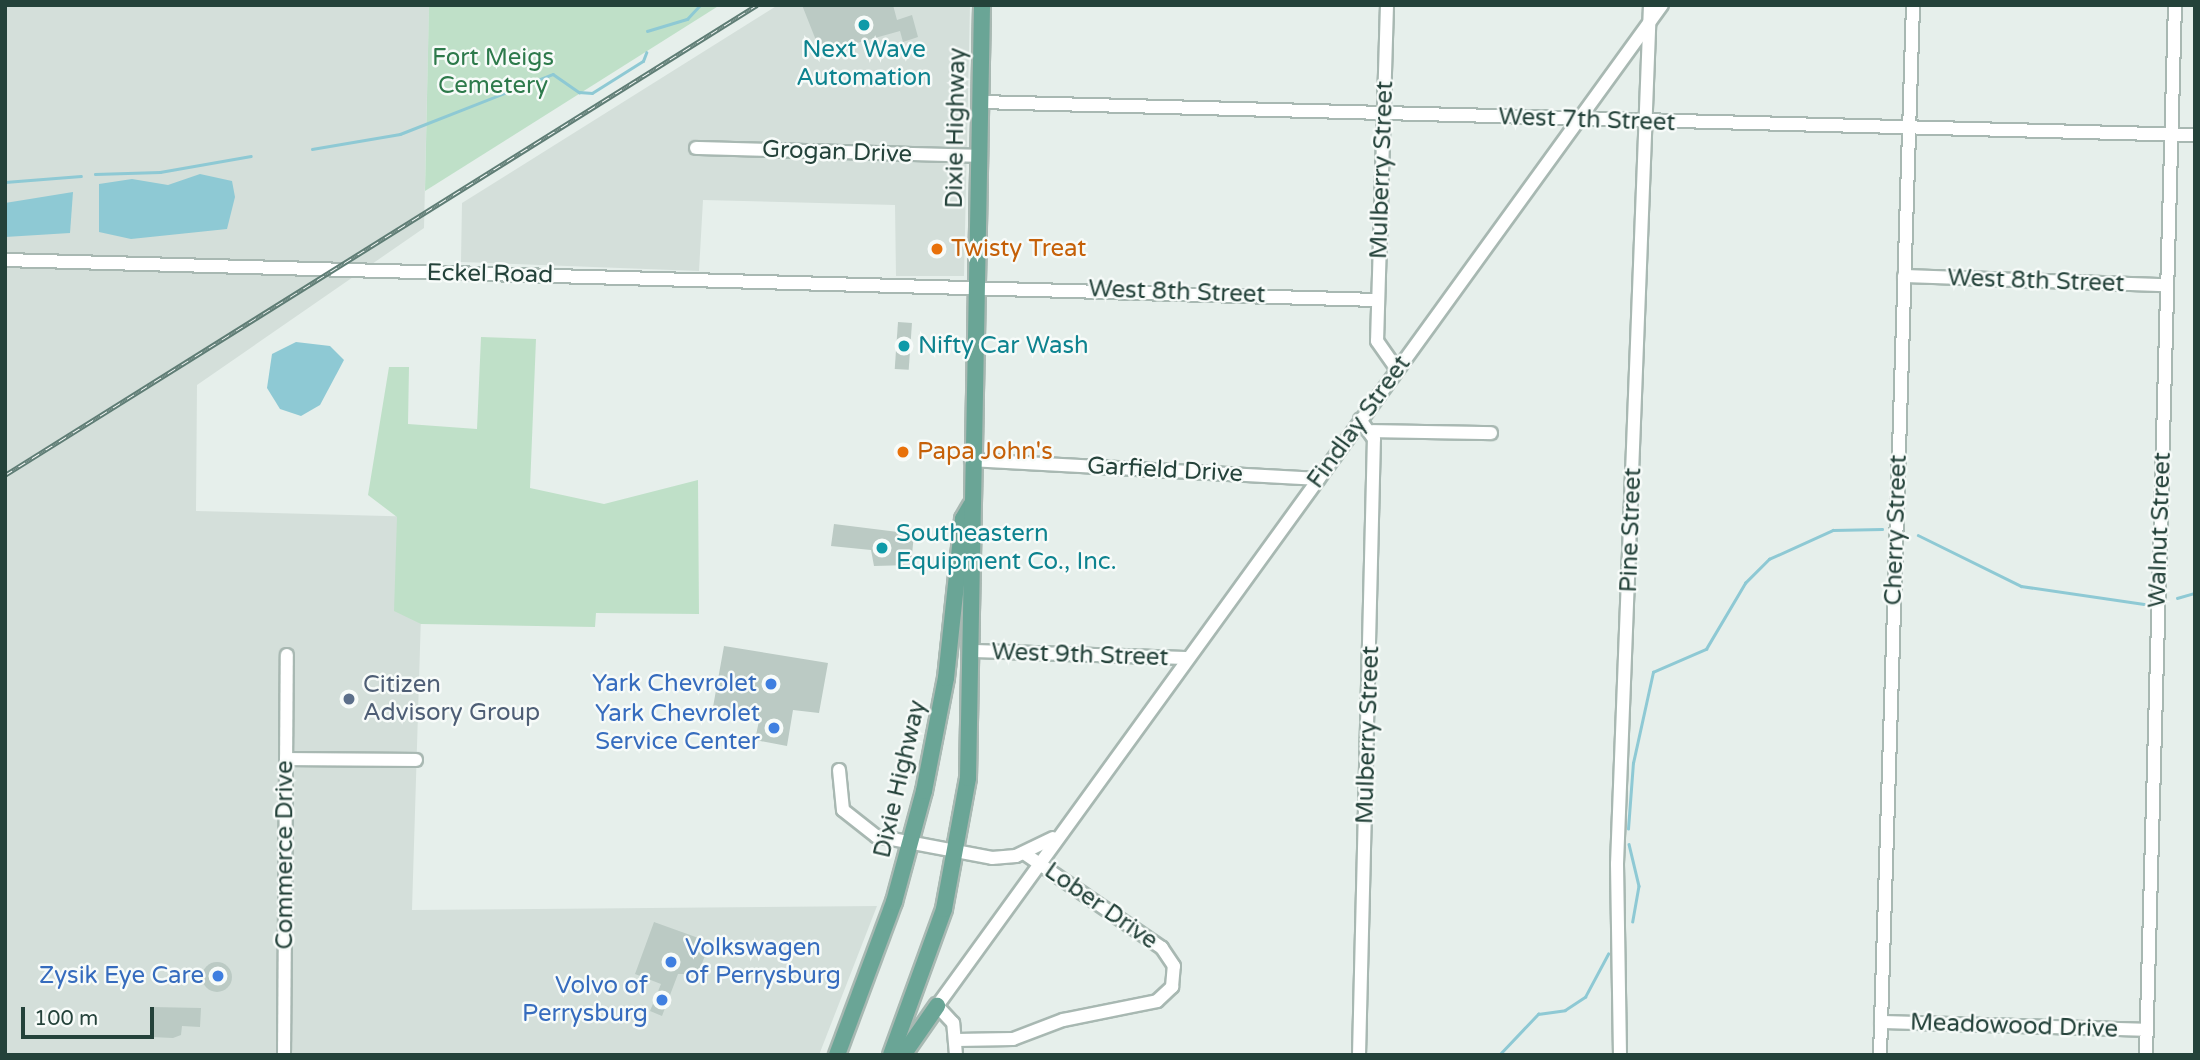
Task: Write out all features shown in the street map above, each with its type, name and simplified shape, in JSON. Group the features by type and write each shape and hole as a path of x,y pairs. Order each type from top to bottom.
{"main road":[{"name":"Dixie Highway","path":"891,1055 922,981 957,852 973,651 976,521 971,505 971,460 982,5"},
{"name":"Dixie Highway","path":"837,1055 911,843 936,732 963,519 971,505"},
{"path":"903,1055 937,1006"}],"street":[{"name":"Mulberry Street","path":"1387,5 1378,349 1397,370"},
{"name":"Pine Street","path":"1620,1055 1618,864 1650,5"},
{"name":"Findlay Street","path":"937,1006 1041,865 1054,838 1662,5"},
{"name":"Cherry Street","path":"1880,1055 1913,5"},
{"name":"Walnut Street","path":"2146,1055 2175,5"},
{"name":"West 7th Street","path":"980,103 2195,135"},
{"name":"Grogan Drive","path":"696,148 978,156"},
{"name":"Eckel Road","path":"5,260 975,284"},
{"name":"West 8th Street","path":"1904,276 2167,285"},
{"name":"West 8th Street","path":"975,284 1378,300"},
{"path":"1360,420 1373,431 1491,433"},
{"name":"Mulberry Street","path":"1359,1055 1373,431"},
{"name":"Garfield Drive","path":"971,460 1318,479"},
{"name":"West 9th Street","path":"973,651 1187,658"},
{"name":"Commerce Drive","path":"284,1055 287,655"},
{"path":"286,759 416,760"},
{"name":"Findlay Street","path":"839,770 840,798 851,820 876,835 992,858 1024,853 1054,838"},
{"name":"Lober Drive","path":"957,1040 1013,1039 1063,1020 1157,1001 1172,987 1174,966 1162,948 1024,853"},
{"path":"937,1006 953,1023 957,1040 956,1055"},
{"name":"Meadowood Drive","path":"1881,1022 2147,1030"}],"shaded area":[{"path":"5,5 429,5 424,228 197,385 196,511 424,517 412,910 877,906 819,1055 5,1055"},
{"path":"778,5 970,5 964,276 896,276 895,205 703,200 699,271 461,262 462,203"}],"green space":[{"name":"Fort Meigs Cemetery","path":"429,5 720,5 425,191"},
{"path":"481,337 536,339 530,488 604,504 698,480 699,614 596,613 595,627 421,624 394,611 397,517 368,495 389,367 409,367 408,424 477,429"}],"water":[{"path":"200,174 232,181 235,197 227,229 131,239 99,232 99,184 132,179 168,185"},
{"path":"73,192 70,233 5,237 5,203"},
{"path":"296,342 330,346 344,360 320,405 301,416 280,409 267,388 272,354"}],"building":[{"name":"Next Wave Automation","path":"802,5 893,5 897,20 912,15 918,37 903,42 900,31 821,53"},
{"name":"Nifty Car Wash","path":"898,322 912,323 909,370 895,369"},
{"name":"Southeastern Equipment Co., Inc.","path":"834,524 914,534 911,565 874,566 871,550 831,546"},
{"name":"Yark Chevrolet","path":"724,646 828,663 819,713 793,710 787,746 755,740 760,716 713,707"},
{"name":"Volkswagen of Perrysburg","path":"654,922 704,940 700,951 706,953 698,974 678,974 662,1016 650,1011 661,984 635,974"},
{"name":"Zysik Eye Care","path":"217,962 227,967 232,977 227,987 217,992 207,987 202,977 207,967"},
{"path":"152,1007 201,1008 200,1027 182,1026 181,1035 173,1038 151,1037"}],"waterway":[{"path":"647,31 687,19 700,5"},
{"path":"312,149 400,134 553,74 579,92 592,93 643,61 646,53"},
{"path":"95,174 160,172 251,156"},
{"path":"5,182 81,176"},
{"path":"1628,829 1633,763 1653,672 1706,649 1745,583 1769,559 1833,530 1882,529"},
{"path":"1918,535 2021,586 2144,604"},
{"path":"2177,598 2195,593"},
{"path":"1629,844 1639,886 1633,921"},
{"path":"1499,1055 1538,1014 1565,1010 1585,997 1608,954"}],"railway":[{"path":"5,475 757,5"}],"place":[{"name":"Next Wave Automation","path":"864,25"},
{"name":"Twisty Treat","path":"937,249"},
{"name":"Nifty Car Wash","path":"904,346"},
{"name":"Papa John's","path":"903,452"},
{"name":"Southeastern Equipment Co., Inc.","path":"882,548"},
{"name":"Yark Chevrolet","path":"771,684"},
{"name":"Citizen Advisory Group","path":"349,699"},
{"name":"Yark Chevrolet Service Center","path":"774,728"},
{"name":"Volkswagen of Perrysburg","path":"671,962"},
{"name":"Zysik Eye Care","path":"218,976"},
{"name":"Volvo of Perrysburg","path":"662,1000"}]}
